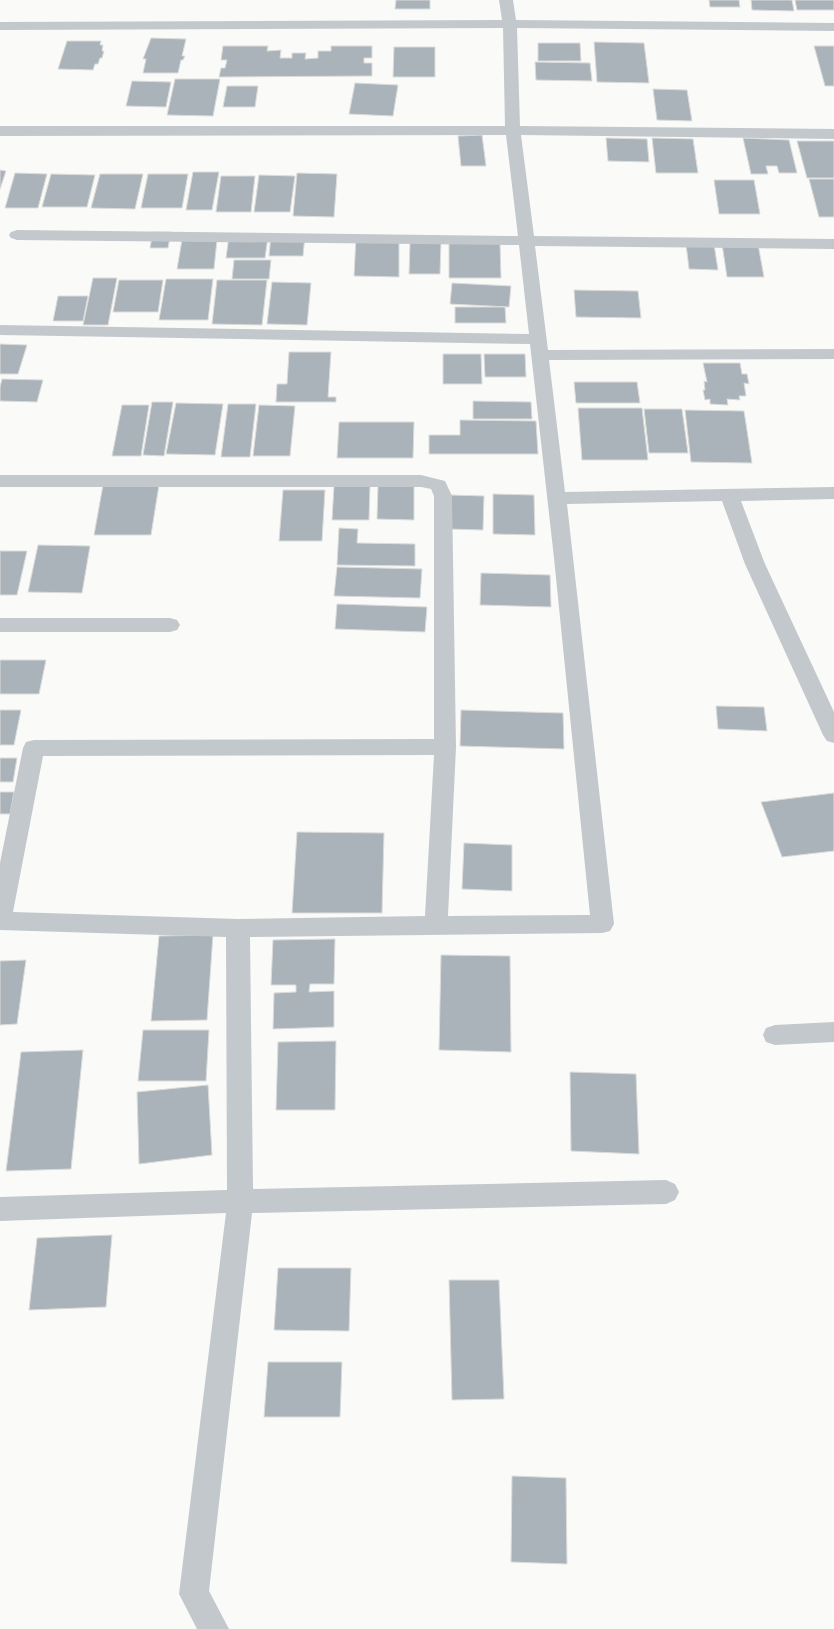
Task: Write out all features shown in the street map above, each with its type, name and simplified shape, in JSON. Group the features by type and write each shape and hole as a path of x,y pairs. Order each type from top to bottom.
{"street":[{"path":"445,747 34,748 0,921 238,928 602,924 556,498 513,130 510,24 506,0"},
{"path":"0,26 510,24 834,27"},
{"path":"0,132 513,130 834,134"},
{"path":"17,235 525,242 834,244"},
{"path":"0,330 539,347 834,354"},
{"path":"0,481 421,480 438,485 443,496 445,747 436,927"},
{"path":"556,498 834,493"},
{"path":"729,494 755,564 834,735"},
{"path":"0,624 170,625"},
{"path":"214,1629 194,1594 240,1201 238,928"},
{"path":"775,1035 834,1032"},
{"path":"0,1209 240,1201 666,1192"}],"building":[{"path":"396,0 430,0 430,9 395,9"},
{"path":"709,0 739,0 740,7 710,7"},
{"path":"751,0 792,0 794,11 752,10"},
{"path":"795,0 834,0 834,10 797,10"},
{"path":"151,38 186,39 182,56 185,56 183,60 181,60 178,73 143,73 146,59 143,59"},
{"path":"67,41 101,41 100,45 103,45 102,51 104,51 102,58 100,58 98,64 95,64 93,70 58,69"},
{"path":"594,42 644,43 649,83 597,82"},
{"path":"538,43 580,43 581,61 538,61"},
{"path":"223,46 268,46 267,51 281,50 280,58 292,58 292,53 306,53 305,59 318,58 318,51 331,51 331,46 372,46 372,58 364,58 364,63 372,63 372,76 219,77 221,68 225,68 227,60 221,60"},
{"path":"814,46 834,46 834,86 825,86"},
{"path":"394,47 435,47 435,77 393,77"},
{"path":"535,62 590,63 592,81 536,80"},
{"path":"175,79 220,79 213,116 167,115"},
{"path":"132,81 171,82 166,107 126,106"},
{"path":"355,83 398,85 393,116 349,114"},
{"path":"227,86 258,86 255,107 223,107"},
{"path":"653,89 687,90 692,121 657,120"},
{"path":"482,135 486,166 461,166 458,136"},
{"path":"606,138 647,139 649,162 608,161"},
{"path":"652,138 693,139 698,173 656,173"},
{"path":"743,138 789,140 797,173 779,173 777,166 766,166 768,174 751,174"},
{"path":"797,141 834,141 834,178 807,178"},
{"path":"0,170 6,171 0,189"},
{"path":"193,172 219,172 212,210 186,210"},
{"path":"15,173 47,174 38,208 5,208"},
{"path":"297,173 337,174 334,217 293,216"},
{"path":"51,174 95,175 87,207 42,207"},
{"path":"100,174 143,174 135,209 91,208"},
{"path":"148,174 188,174 182,208 141,208"},
{"path":"259,175 295,176 290,212 254,212"},
{"path":"221,176 255,176 251,212 216,212"},
{"path":"809,179 834,179 834,217 819,217"},
{"path":"714,180 754,180 760,214 719,214"},
{"path":"153,232 171,232 168,248 150,248"},
{"path":"271,235 305,235 303,256 269,256"},
{"path":"229,236 268,237 265,258 226,258"},
{"path":"356,237 399,238 399,277 354,276"},
{"path":"182,240 217,240 214,269 177,269"},
{"path":"410,242 441,242 440,274 409,274"},
{"path":"449,242 500,243 501,278 449,278"},
{"path":"686,244 714,244 718,270 689,269"},
{"path":"722,244 758,244 764,277 727,277"},
{"path":"234,260 271,260 269,279 232,279"},
{"path":"93,278 117,278 108,325 83,325"},
{"path":"166,279 213,279 208,320 159,320"},
{"path":"119,280 163,280 158,312 113,312"},
{"path":"217,280 267,280 262,325 212,324"},
{"path":"272,282 311,283 307,325 267,324"},
{"path":"452,283 511,286 509,307 450,304"},
{"path":"574,290 638,291 641,318 576,317"},
{"path":"58,296 88,296 83,321 53,321"},
{"path":"455,307 505,307 506,323 455,323"},
{"path":"0,344 27,345 18,374 0,374"},
{"path":"289,352 331,352 328,397 336,397 336,402 276,402 277,384 287,384"},
{"path":"443,354 481,354 482,384 443,384"},
{"path":"484,354 525,354 526,377 485,377"},
{"path":"703,363 740,363 742,374 747,374 749,384 744,383 746,396 739,396 740,400 727,399 728,405 710,404 710,399 705,400 703,390 705,390 704,381 707,382"},
{"path":"2,379 43,380 37,402 0,401 0,387"},
{"path":"574,382 637,382 640,403 576,403"},
{"path":"473,401 531,402 532,419 473,419"},
{"path":"152,402 173,402 164,456 143,455"},
{"path":"176,403 223,404 215,455 166,454"},
{"path":"228,404 256,404 250,457 221,457"},
{"path":"122,405 149,405 141,456 112,456"},
{"path":"259,405 295,406 290,456 253,456"},
{"path":"578,408 642,408 648,460 582,460"},
{"path":"644,409 682,409 688,453 649,453"},
{"path":"685,410 744,411 752,463 691,462"},
{"path":"460,420 536,421 538,454 429,454 429,435 460,435"},
{"path":"339,422 414,422 413,458 337,458"},
{"path":"103,485 159,485 151,535 94,535"},
{"path":"334,486 370,486 369,520 332,520"},
{"path":"378,486 414,486 414,520 377,519"},
{"path":"283,490 325,490 322,541 279,541"},
{"path":"493,494 534,495 535,535 493,534"},
{"path":"450,495 484,496 483,530 448,529"},
{"path":"339,528 358,529 357,543 415,544 415,566 337,565"},
{"path":"38,545 90,546 82,593 28,592"},
{"path":"0,551 27,551 17,595 0,595"},
{"path":"337,567 422,569 420,598 334,596"},
{"path":"481,573 550,575 551,607 480,605"},
{"path":"337,604 427,607 425,632 335,629"},
{"path":"0,660 46,660 39,694 0,694"},
{"path":"716,706 764,707 767,731 718,729"},
{"path":"0,710 21,710 14,745 0,745"},
{"path":"461,710 563,713 564,749 460,746"},
{"path":"0,758 17,758 13,782 0,782"},
{"path":"0,792 14,792 10,814 0,814"},
{"path":"834,793 834,851 782,857 761,802"},
{"path":"297,832 384,833 382,913 292,913"},
{"path":"464,843 512,845 512,891 462,889"},
{"path":"213,935 207,1020 151,1021 159,936"},
{"path":"335,939 334,984 310,984 309,992 334,991 334,1027 273,1029 274,993 296,992 296,985 271,985 273,940"},
{"path":"441,955 510,956 511,1052 439,1050"},
{"path":"26,960 17,1024 0,1025 0,961"},
{"path":"143,1030 209,1030 206,1081 138,1081"},
{"path":"336,1041 335,1110 276,1110 278,1042"},
{"path":"83,1050 71,1169 6,1171 21,1052"},
{"path":"570,1072 636,1074 639,1154 571,1151"},
{"path":"208,1085 212,1155 139,1164 137,1092"},
{"path":"112,1235 106,1307 29,1310 37,1238"},
{"path":"278,1268 351,1268 349,1331 274,1330"},
{"path":"449,1280 499,1280 504,1399 452,1400"},
{"path":"268,1362 342,1362 340,1417 264,1417"},
{"path":"512,1476 566,1478 567,1564 511,1562"}]}
